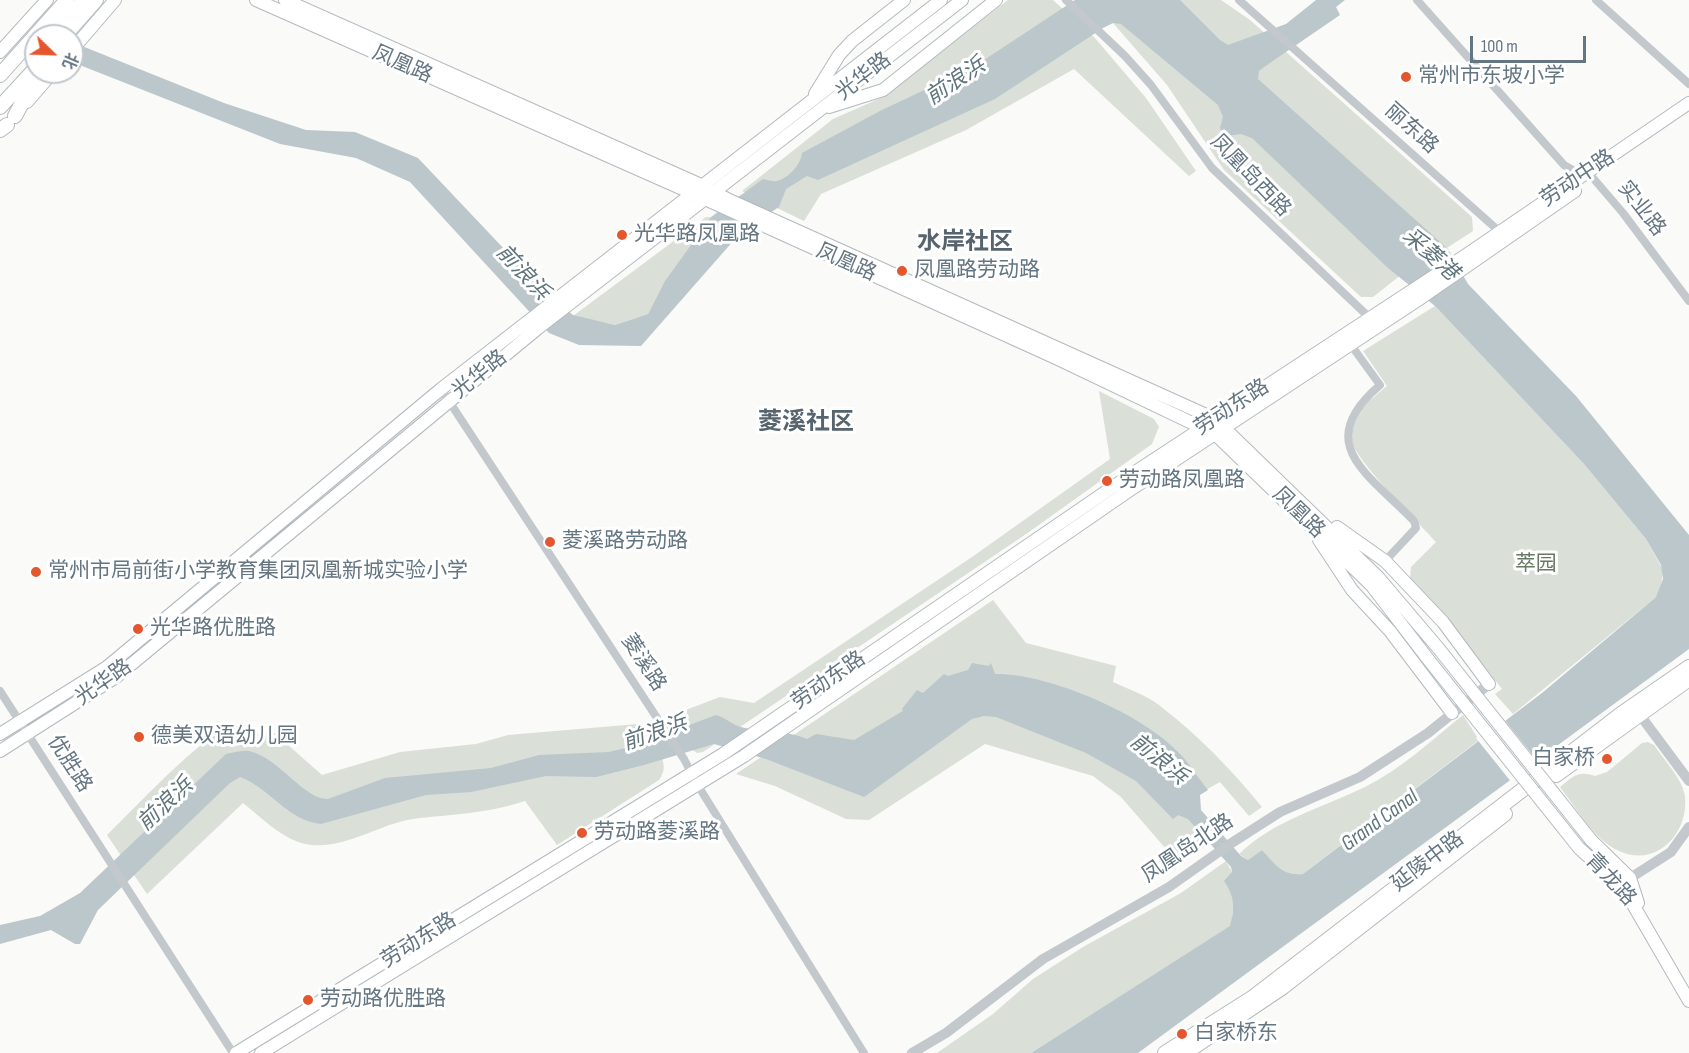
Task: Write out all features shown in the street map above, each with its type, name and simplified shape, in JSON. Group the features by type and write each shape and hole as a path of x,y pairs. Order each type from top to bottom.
{"main road":[{"path":"0,52 47,0"},
{"path":"57,24 67,0"},
{"path":"62,24 84,0"},
{"path":"66,24 96,0"},
{"path":"84,36 115,0"},
{"name":"凤凰路","path":"256,0 698,189"},
{"name":"凤凰路","path":"285,0 698,189 723,204 1215,419 1227,427 1372,586 1579,848"},
{"path":"810,102 839,55 852,41 904,0"},
{"name":"光华路","path":"0,751 116,677 449,400 534,324 698,189 941,0"},
{"name":"光华路","path":"568,297 710,196 962,0"},
{"path":"823,109 883,90 996,0"},
{"path":"0,75 24,47"},
{"path":"4,103 24,74"},
{"path":"4,103 24,81"},
{"path":"5,126 31,84"},
{"path":"5,126 42,84"},
{"name":"劳动中路","path":"1468,260 1588,177 1689,103"},
{"name":"劳动中路","path":"1468,260 1500,232 1689,112"},
{"name":"凤凰路","path":"765,222 1215,434 1378,577 1439,649 1591,840"},
{"name":"劳动东路","path":"234,1053 723,754 1202,427 1374,322 1468,260"},
{"name":"劳动东路","path":"261,1053 744,756 1215,434 1351,345 1374,322"},
{"name":"光华路","path":"0,734 107,668 441,389 534,324"},
{"path":"1307,513 1385,561 1443,622 1489,684"},
{"path":"1307,513 1352,590 1390,631 1452,713"},
{"name":"延陵中路","path":"1185,1053 1283,987 1638,710 1689,667"},
{"name":"延陵中路","path":"1165,1053 1252,998 1638,710 1689,679"},
{"name":"青龙路","path":"1591,840 1627,884 1640,913 1689,1001"},
{"name":"青龙路","path":"1579,848 1627,884"}],"street":[{"name":"凤凰岛西路","path":"1066,0 1108,40 1170,109 1212,168 1374,322"},
{"name":"丽东路","path":"1239,0 1500,232"},
{"name":"实业路","path":"1417,0 1564,165 1588,177 1623,213 1689,301"},
{"path":"1596,0 1689,84"},
{"path":"1351,345 1380,385 1361,401 1349,421 1346,442 1356,461 1414,521 1416,528 1385,561"},
{"name":"菱溪路","path":"441,389 684,759 697,784 864,1053"},
{"name":"凤凰岛北路","path":"912,1053 946,1033 1042,959 1169,887 1280,812 1360,777 1428,732 1489,684"},
{"name":"优胜路","path":"0,691 234,1053"},
{"path":"1638,710 1689,775"},
{"path":"1638,710 1689,781"},
{"path":"1627,884 1671,852 1689,827"},
{"path":"1627,884 1658,869 1689,839"}],"green space":[{"path":"1008,0 1053,0 1095,38 1146,98 1196,171 1189,176 1074,69 966,130 821,194 804,221 742,191 833,119 883,97"},
{"path":"1160,0 1221,0 1250,20 1472,217 1473,231 1436,255"},
{"path":"1120,14 1406,271 1373,297 1361,297 1224,170 1167,85 1113,23"},
{"path":"706,217 711,217 666,280 648,314 615,325 573,316"},
{"name":"萃园","path":"1435,306 1584,464 1646,539 1663,570 1661,587 1656,597 1513,714 1495,694 1502,689 1450,622 1410,579 1411,567 1436,542 1365,464 1352,442 1352,425 1361,410 1387,386 1363,351"},
{"path":"1099,391 1154,419 1159,427 1152,444 1029,532 703,752 697,753 690,748 670,716 720,697 754,703 972,557 1110,459"},
{"path":"993,600 1026,643 1116,666 1113,682 1148,698 1173,716 1213,753 1262,807 1249,816 1220,782 1193,797 1213,841 1179,864 1121,797 1093,776 985,744 869,820 846,819 775,786 736,774"},
{"path":"1463,715 1479,740 1303,874 1284,871 1275,865 1262,850 1248,860 1239,854 1267,832 1283,823 1349,795 1391,772"},
{"path":"638,724 662,758 664,766 659,780 557,845 525,801 483,811 413,819 325,845 312,845 293,840 275,829 243,803 147,894 107,835 197,748 222,732 243,730 263,735 271,730 322,775 400,752 476,744 508,735"},
{"path":"1648,742 1654,745 1680,783 1685,796 1685,810 1676,835 1667,844 1645,855 1633,855 1619,851 1601,839 1586,823 1560,787 1576,775 1595,776 1607,772 1642,743"},
{"path":"1226,861 1232,872 1229,877 1234,902 1231,926 1031,1053 937,1053 993,1014 1033,979 1083,947 1181,893"}],"water":[{"path":"1075,0 1180,0 1220,40 1228,45 1286,24 1316,0 1345,0 1336,7 1340,15 1264,67 1259,71 1258,79 1448,249 1468,284 1576,396 1689,535 1689,649 1138,1053 1031,1053 1230,926 1233,903 1224,881 1232,872 1231,867 1188,819 1178,815 1173,819 1136,781 1086,753 996,717 984,716 972,719 864,797 766,759 714,744 596,777 546,776 471,792 426,795 321,824 299,817 251,782 240,777 230,783 98,910 80,944 75,944 51,930 0,944 0,925 40,916 80,893 226,754 249,751 261,755 310,793 319,798 328,799 385,778 491,768 539,755 609,752 633,746 716,715 749,729 792,734 807,739 816,734 854,740 903,711 902,709 917,690 923,693 944,674 948,676 968,670 972,663 989,666 991,663 995,674 1041,680 1067,688 1093,698 1143,724 1179,753 1208,790 1200,795 1201,810 1241,856 1248,860 1262,850 1284,871 1303,874 1542,693 1656,597 1663,579 1661,565 1646,539 1584,464 1435,306 1388,268 1252,138 1241,134 1225,136 1220,128 1223,117 1218,105 1121,24 1113,23 1103,28 995,99 818,180 807,176 786,189 779,207 742,231 641,346 579,345 549,333 410,182 356,158 280,144 84,67 84,47 224,103 306,130 355,132 418,158 543,290 573,315 615,325 648,314 665,281 711,217 763,179 775,181 786,177 797,166 802,153 880,111 975,66"}],"pier":[{"path":"1503,718 1539,763 1512,783 1476,738"}],"place":[{"name":"常州市东坡小学","path":"1406,77"},
{"name":"光华路凤凰路","path":"622,235"},
{"name":"凤凰路劳动路","path":"902,271"},
{"name":"劳动路凤凰路","path":"1107,481"},
{"name":"菱溪路劳动路","path":"550,542"},
{"name":"常州市局前街小学教育集团凤凰新城实验小学","path":"36,572"},
{"name":"光华路优胜路","path":"138,629"},
{"name":"德美双语幼儿园","path":"139,737"},
{"name":"白家桥","path":"1607,759"},
{"name":"劳动路菱溪路","path":"582,833"},
{"name":"劳动路优胜路","path":"308,1000"},
{"name":"白家桥东","path":"1182,1034"}],"district":[{"name":"水岸社区","path":"965,243"},
{"name":"菱溪社区","path":"806,423"}],"water label":[{"name":"前浪浜","path":"956,82"},
{"name":"采菱港","path":"1430,255"},
{"name":"前浪浜","path":"522,273"},
{"name":"前浪浜","path":"655,734"},
{"name":"前浪浜","path":"1158,760"},
{"name":"前浪浜","path":"166,805"},
{"name":"Grand Canal","path":"1380,821"}]}
